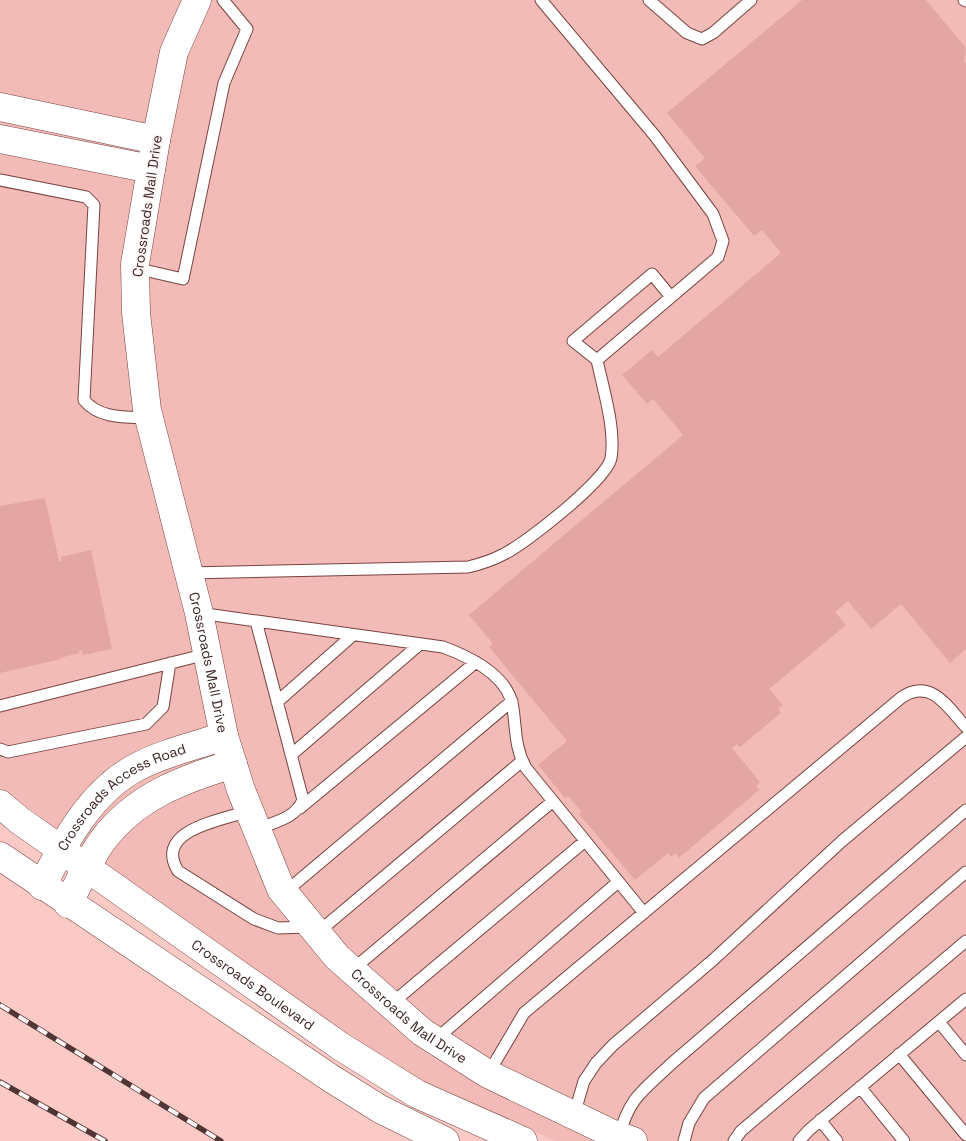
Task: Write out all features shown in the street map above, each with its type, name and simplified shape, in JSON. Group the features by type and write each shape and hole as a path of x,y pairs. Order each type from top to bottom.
{"street":[{"name":"Crossroads Mall Drive","path":"197,0 174,52 156,140 135,268 136,313 149,418 198,613 224,736 232,764 253,820 284,893 352,970 422,1032 488,1074 626,1139"},
{"path":"0,107 156,140"},
{"path":"0,139 151,169"},
{"name":"Crossroads Access Road","path":"42,886 61,848 78,822 105,790 136,767 224,736"},
{"name":"Crossroads Access Road","path":"68,904 103,840 122,818 153,795 183,780 232,764"},
{"name":"Crossroads Boulevard","path":"0,804 18,820 61,848 340,1046 417,1094 523,1141"},
{"path":"0,856 68,904 380,1109 445,1141"}],"lane":[{"path":"135,268 183,279 224,84 247,29 223,0"},
{"path":"541,0 655,136 713,214 722,241 718,257 597,360"},
{"path":"649,0 687,33 702,39 752,0"},
{"path":"0,180 86,197 94,205 84,400 100,412 117,417 149,418"},
{"path":"188,573 468,567 506,554 530,537 595,483 611,460 612,437 597,360 573,341 652,274 671,297"},
{"path":"198,613 443,647 463,654 476,662 504,687 512,701 517,748 522,761 552,801 644,913"},
{"path":"256,621 303,800 300,808"},
{"path":"277,702 353,635"},
{"path":"291,755 420,644"},
{"path":"0,706 207,654"},
{"path":"476,662 291,816 191,830 175,845 172,850 172,861 178,871 254,919 278,928 314,929 522,761"},
{"path":"0,750 8,752 146,724 163,707 170,663"},
{"path":"488,1074 524,1013 889,707 911,692 923,690 936,694 966,727"},
{"path":"284,893 512,701"},
{"path":"574,1115 584,1081 596,1063 613,1045 713,960 842,841 966,737"},
{"path":"352,970 552,801"},
{"path":"626,1139 626,1112 634,1098 966,810"},
{"path":"391,1004 585,841"},
{"path":"684,1141 688,1123 704,1098 966,872"},
{"path":"435,1040 618,882"},
{"path":"734,1141 741,1131 966,941"},
{"path":"799,1141 820,1120 966,999"},
{"path":"939,1022 966,1055"},
{"path":"899,1054 966,1135"},
{"path":"860,1087 904,1141"},
{"path":"820,1120 837,1141"}],"shaded area":[{"path":"0,0 966,0 966,1141 555,1141 418,1079 335,1029 122,879 0,786"}],"building":[{"path":"802,0 926,0 966,48 964,61 966,63 966,649 950,663 901,604 871,629 848,601 835,612 846,625 769,689 783,705 778,709 781,713 740,747 737,744 732,748 760,782 756,786 759,790 679,858 676,853 671,857 668,853 635,880 579,814 582,812 568,796 565,798 538,765 567,741 489,647 493,644 469,615 683,435 653,399 647,404 622,375 652,350 658,357 781,253 762,230 754,236 695,166 705,158 667,113"},
{"path":"45,498 59,561 62,561 61,557 91,550 112,649 83,655 81,650 78,651 79,653 61,659 0,673 0,506"}],"railway":[{"path":"0,1005 221,1141"},
{"path":"0,1082 105,1141"}]}
